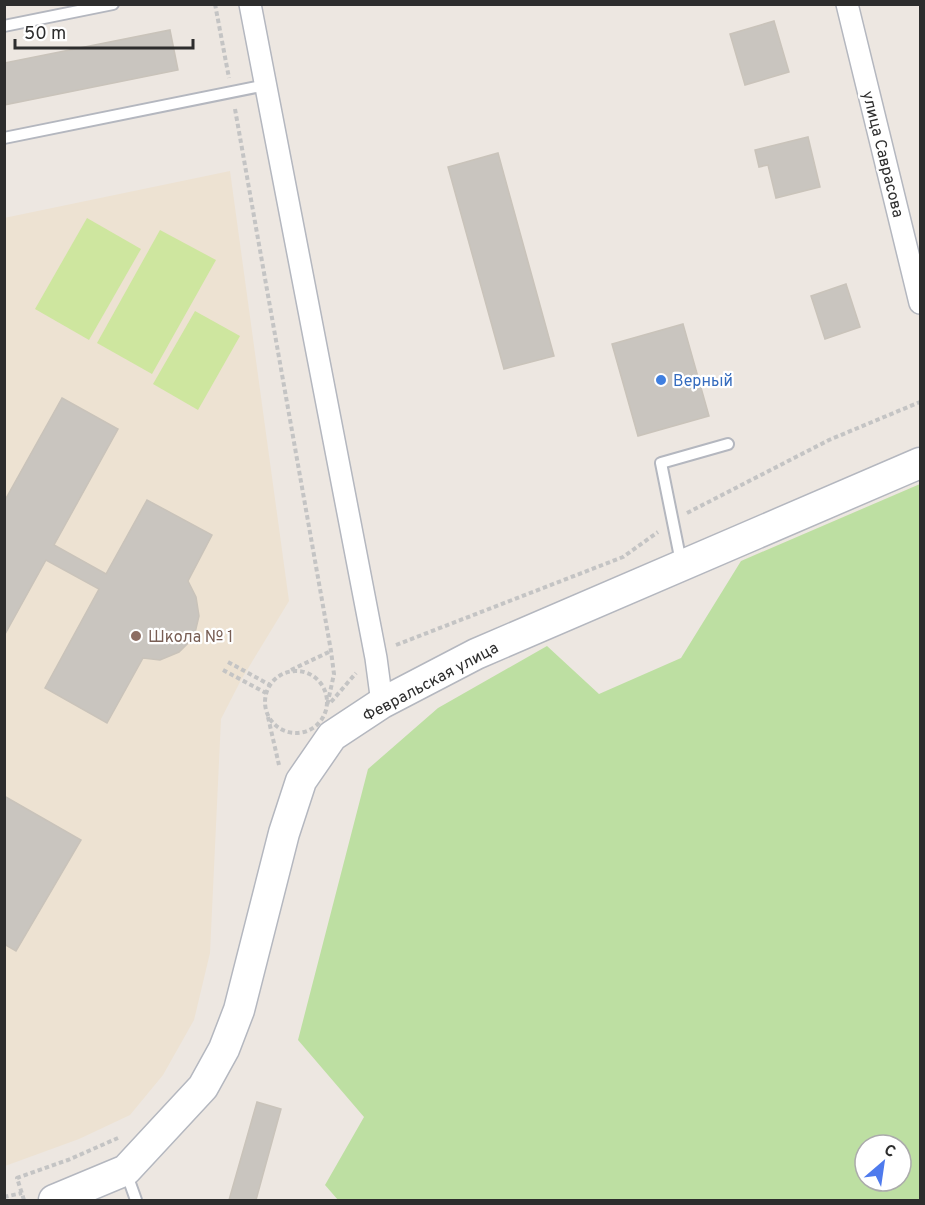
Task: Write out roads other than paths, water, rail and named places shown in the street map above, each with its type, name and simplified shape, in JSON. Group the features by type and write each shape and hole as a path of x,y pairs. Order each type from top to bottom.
{"main road":[{"name":"Февральская улица","path":"54,1200 126,1170 203,1087 224,1049 239,1010 284,833 300,781 332,736 382,703 476,654 921,463"}],"street":[{"path":"250,4 376,658 382,703"},
{"name":"улица Саврасова","path":"847,4 921,303"}],"lane":[{"path":"4,26 113,4"},
{"path":"4,138 266,85"},
{"path":"681,566 674,520 661,463 728,444"},
{"path":"126,1170 136,1200"}],"place":[{"name":"Верный","path":"661,380"},
{"name":"Школа № 1","path":"136,636"}]}
